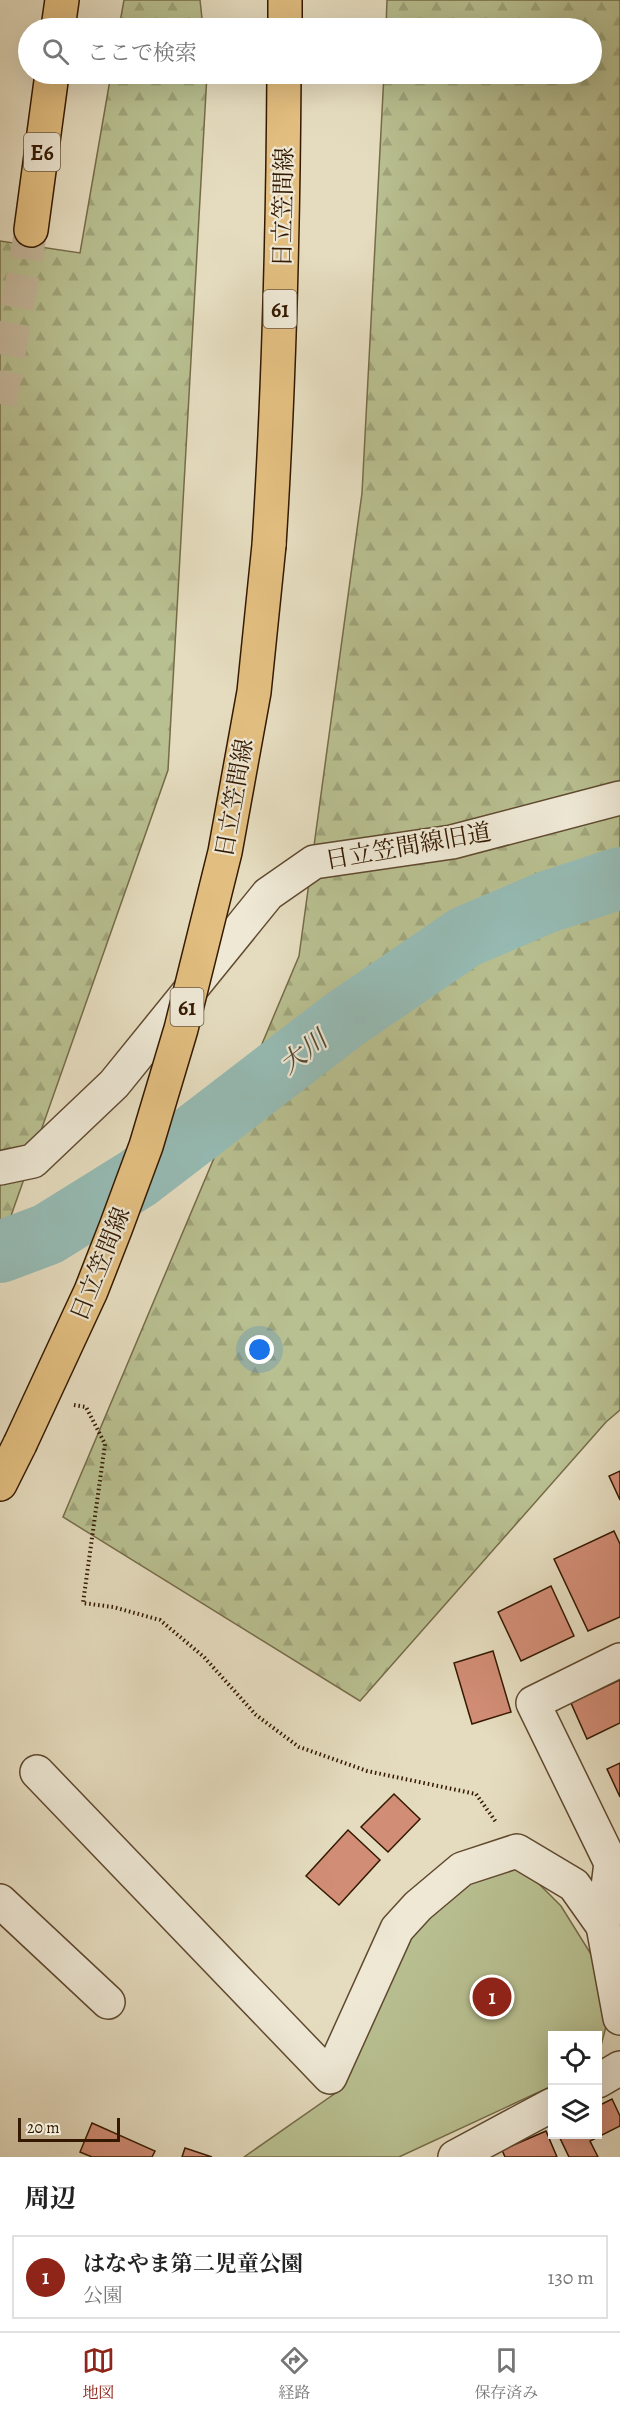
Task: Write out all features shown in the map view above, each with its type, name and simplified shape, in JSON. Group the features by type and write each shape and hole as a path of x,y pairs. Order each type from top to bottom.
{"main road":[{"path":"59,18 62,0"},
{"path":"285,0 285,18"},
{"name":"E6","path":"32,230 51,84"},
{"name":"日立笠間線","path":"0,1484 91,1291 146,1146 207,933 227,840 254,692 269,545 276,431 282,254 284,84"}],"street":[{"name":"日立笠間線旧道","path":"0,1168 33,1161 114,1084 268,894 314,862 452,842 620,798"},
{"path":"620,1660 533,1703 616,1861 603,1926 620,2018"},
{"path":"37,1772 330,2077 397,1929 418,1906 462,1869 517,1851 574,1885 603,1926"},
{"path":"0,1901 108,2002"},
{"path":"602,2077 620,2068"},
{"path":"458,2156 548,2107"}],"path":[{"path":"63,1404 86,1407 105,1444 83,1604 113,1607 160,1620 204,1657 256,1715 299,1747 367,1771 476,1794 517,1851"}],"green space":[{"path":"124,0 200,0 202,18 121,18"},
{"path":"387,0 620,0 620,1410 606,1422 360,1701 63,1517 299,956 362,493 383,84 602,84 602,18 386,18"},
{"path":"109,84 206,84 168,770 0,1247 0,241 80,253"},
{"path":"522,1867 561,1906 604,1975 608,2019 602,2042 602,2031 548,2031 548,2088 399,2157 244,2157 337,2092 401,1943 462,1882"}],"water":[{"path":"140,1168 139,1187 52,1243 0,1262 0,1242 44,1225"}],"pier":[{"path":"138,1166 141,1189 68,1236 82,1199"}],"building":[{"path":"620,1471 620,1500 609,1476"},
{"path":"614,1531 620,1544 620,1617 588,1631 554,1559"},
{"path":"551,1586 574,1636 521,1661 498,1612"},
{"path":"493,1651 511,1712 472,1724 454,1663"},
{"path":"620,1680 620,1723 587,1739 571,1703"},
{"path":"620,1763 620,1797 607,1769"},
{"path":"394,1794 420,1819 388,1852 361,1827"},
{"path":"348,1830 380,1860 339,1905 306,1876"},
{"path":"612,2099 620,2116 620,2126 602,2135 602,2104"},
{"path":"92,2123 155,2151 152,2157 92,2157 80,2152"},
{"path":"546,2131 557,2157 505,2157 502,2150"},
{"path":"560,2139 594,2139 590,2141 598,2157 569,2157"},
{"path":"185,2148 212,2157 182,2157"}],"waterway":[{"name":"大川","path":"0,1252 48,1234 138,1178 345,1019 465,937 547,902 620,878"}],"tunnel":[{"path":"0,404 31,230"}],"place":[{"name":"はなやま第二児童公園","path":"492,1997"}]}
